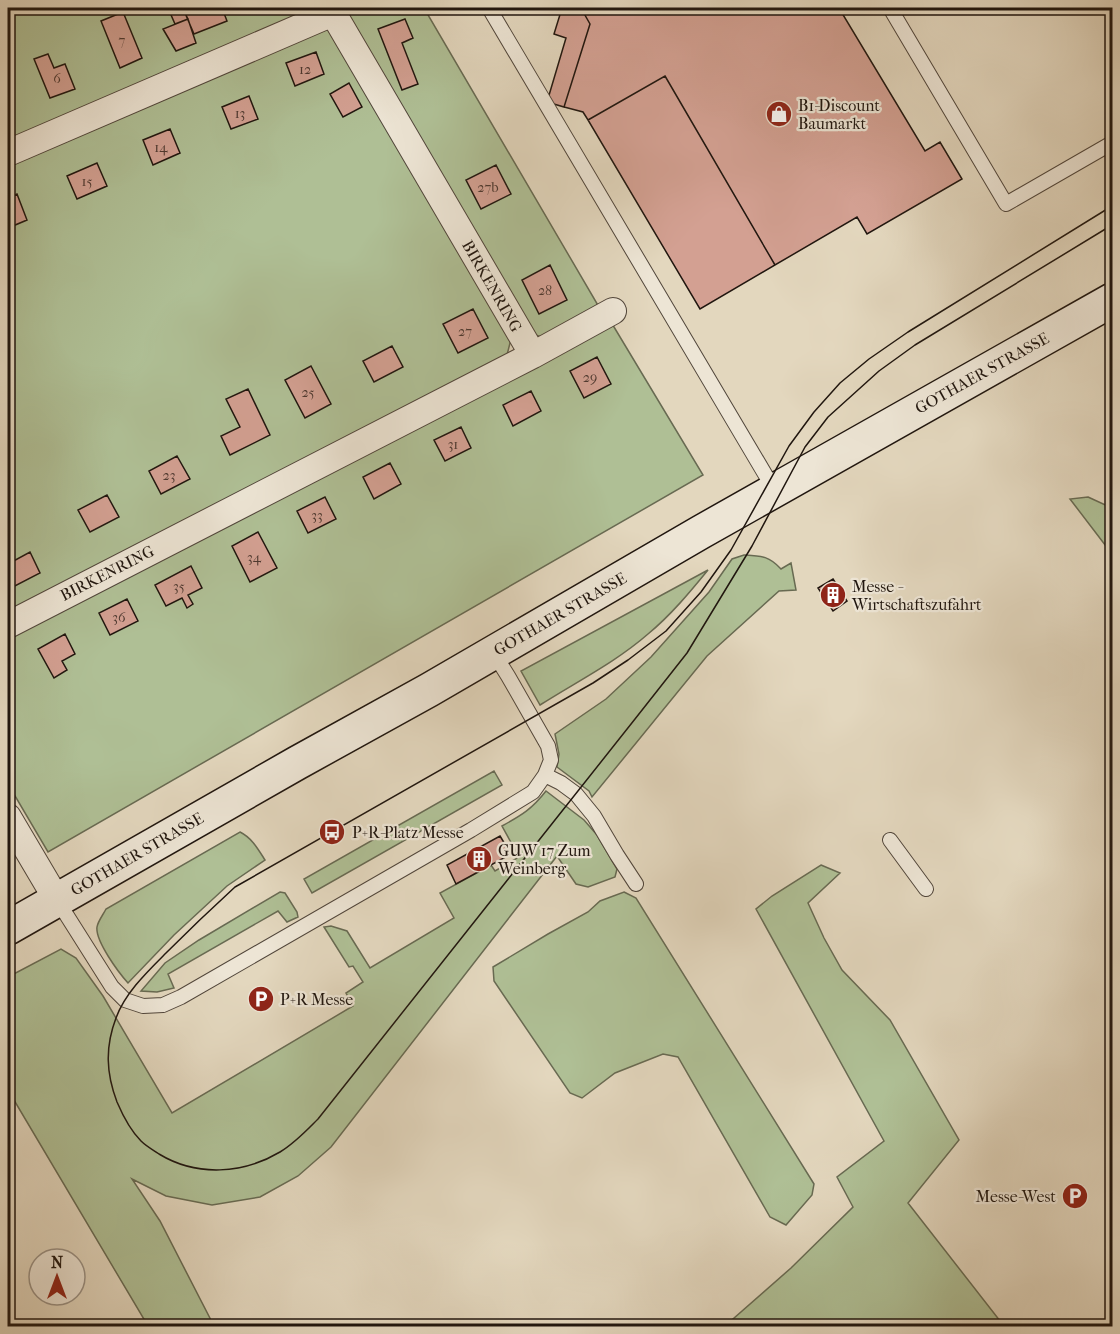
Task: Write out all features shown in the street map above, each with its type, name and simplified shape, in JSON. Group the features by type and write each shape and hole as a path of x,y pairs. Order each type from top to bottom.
{"main road":[{"name":"GOTHAER STRASSE","path":"8,928 1113,300"}],"street":[{"name":"BIRKENRING","path":"8,153 339,10 533,355 8,625"},
{"path":"533,355 613,311"},
{"path":"8,818 57,900"}],"lane":[{"path":"489,8 775,491"},
{"path":"890,8 1006,204 1113,143"},
{"path":"57,900 112,987 125,999 143,1006 163,1005 181,998 533,792 545,775 551,760 548,746 493,652"},
{"path":"545,775 576,794 594,816 636,884"},
{"path":"890,840 926,889"}],"green space":[{"path":"8,8 317,8 8,140"},
{"path":"361,8 424,8 599,307 542,337 529,333 348,20 351,12"},
{"path":"317,27 329,30 511,339 507,355 8,616 8,162"},
{"path":"611,322 703,475 48,852 8,784 8,635"},
{"path":"1088,497 1112,508 1112,554 1070,499"},
{"path":"744,555 773,561 781,569 791,563 796,590 779,591 707,656 592,797 589,791 557,767 559,754 555,734 606,699 651,657 709,592 732,559"},
{"path":"708,570 672,611 636,644 540,705 521,671"},
{"path":"494,771 502,785 312,893 304,879"},
{"path":"546,791 584,820 597,835 617,869 615,877 588,887 576,884 557,856 331,1147 298,1176 260,1197 212,1205 166,1196 132,1179 160,1221 214,1326 148,1326 8,1090 8,977 61,949 76,958 103,996 172,1113 353,1006 346,993 363,982 353,966 349,967 324,927 331,926 347,931 370,968 454,918 440,893 491,865 495,871 519,857 502,826 526,811"},
{"path":"240,832 251,841 265,860 227,886 174,935 128,983 108,957 97,933 97,927 106,909"},
{"path":"821,865 840,873 808,903 824,938 842,970 890,1020 959,1140 908,1203 1004,1326 725,1326 791,1268 853,1207 837,1177 884,1141 756,909"},
{"path":"280,892 285,893 298,917 287,922 278,911 168,974 174,988 157,992 141,991 165,963"},
{"path":"624,892 636,898 814,1184 812,1195 786,1225 770,1217 678,1057 663,1054 615,1073 582,1098 570,1093 494,981 493,967 588,912 600,901"}],"building":[{"path":"168,8 198,8 185,13 188,19 175,24"},
{"path":"198,8 222,8 227,21 194,34 185,13"},
{"path":"562,8 582,10 590,24 564,107 547,102 566,38 554,34"},
{"path":"569,8 839,8 925,151 940,142 962,179 867,234 857,217 775,265 665,76 588,120 583,112 564,107 590,24 582,10"},
{"path":"123,12 142,58 120,68 101,21"},
{"path":"188,19 196,43 176,51 163,29"},
{"path":"405,19 413,38 402,43 418,84 402,90 378,29"},
{"path":"316,52 324,74 295,86 286,63"},
{"path":"48,54 54,68 65,64 75,89 50,98 34,59"},
{"path":"665,76 775,265 700,309 588,120"},
{"path":"349,83 362,107 343,117 330,94"},
{"path":"249,96 258,119 231,129 222,107"},
{"path":"170,129 180,153 153,165 143,140"},
{"path":"97,163 107,186 77,199 67,176"},
{"path":"496,165 511,194 481,209 466,180"},
{"path":"17,194 27,220 8,228 8,198"},
{"path":"550,265 567,300 539,314 522,280"},
{"path":"473,309 488,338 458,353 443,324"},
{"path":"392,346 403,367 374,382 363,361"},
{"path":"597,357 611,384 584,398 570,371"},
{"path":"311,366 331,404 305,418 285,380"},
{"path":"248,389 270,435 230,455 221,436 240,427 226,399"},
{"path":"531,391 541,411 513,426 503,405"},
{"path":"461,427 471,448 445,461 434,440"},
{"path":"177,456 190,479 161,494 149,471"},
{"path":"390,463 401,484 374,499 363,477"},
{"path":"107,495 119,517 90,532 78,510"},
{"path":"325,497 336,519 308,533 297,511"},
{"path":"258,532 277,568 250,582 232,546"},
{"path":"30,552 40,573 11,588 8,581 8,564"},
{"path":"191,566 202,588 188,595 193,604 187,608 182,598 166,606 155,585"},
{"name":"Messe - Wirtschaftszufahrt","path":"833,579 847,601 833,611 818,588"},
{"path":"127,599 138,621 110,635 99,613"},
{"path":"65,634 75,654 62,661 67,670 54,678 38,649"},
{"name":"GUW 17 Zum Weinberg","path":"500,836 511,854 456,884 447,865"}],"tram line":[{"path":"1112,206 908,332 840,383 814,412 789,446 731,550 701,592 666,631 593,683 235,887 191,928 137,983 120,1009 112,1029 108,1060 111,1081 117,1102 130,1128 141,1141 174,1161 204,1169 220,1170 251,1165 266,1159 300,1137 318,1119 687,653 752,546 805,447 828,417 879,371 915,345 1112,225"}],"place":[{"name":"B1-Discount Baumarkt","path":"779,114"},
{"name":"Messe - Wirtschaftszufahrt","path":"833,595"},
{"name":"P+R-Platz Messe","path":"332,832"},
{"name":"GUW 17 Zum Weinberg","path":"479,859"},
{"name":"P+R Messe","path":"261,999"},
{"name":"Messe-West","path":"1075,1196"}]}
